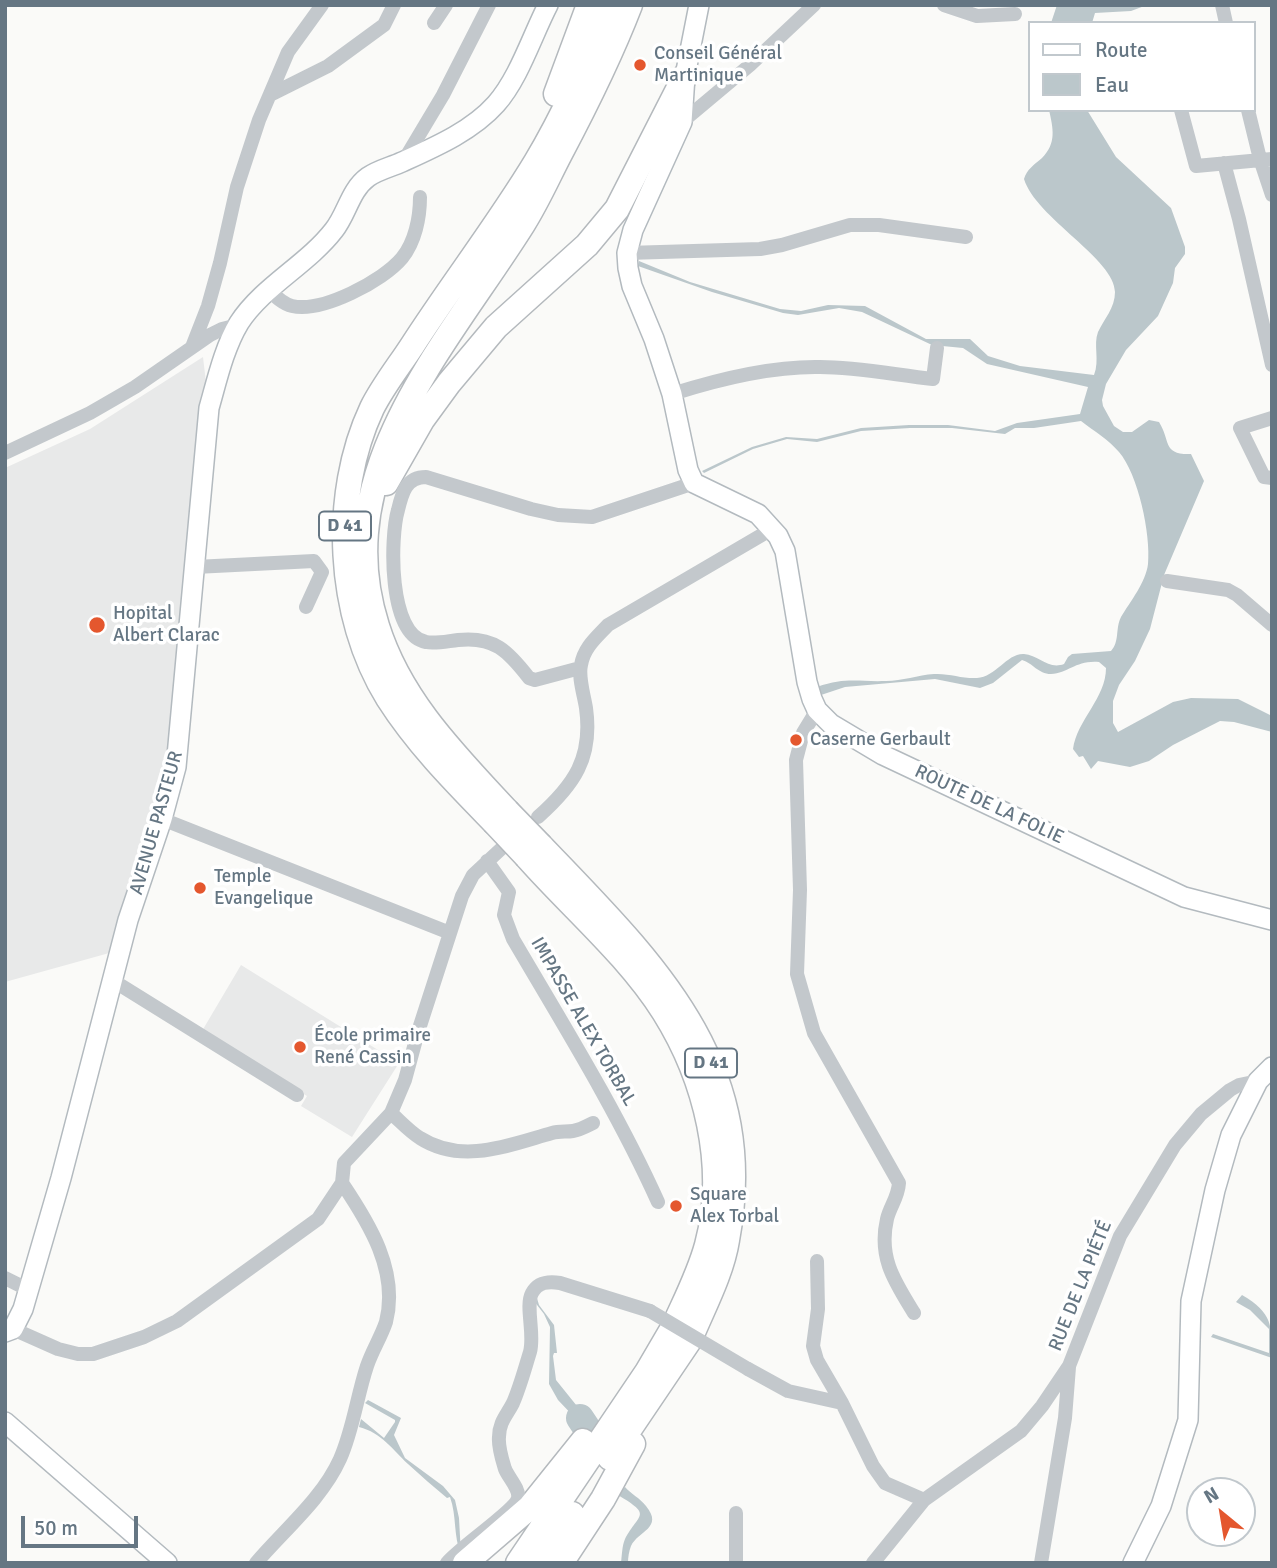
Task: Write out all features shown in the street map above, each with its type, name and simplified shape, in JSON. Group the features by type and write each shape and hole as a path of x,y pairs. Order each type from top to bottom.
{"highway":[{"path":"495,225 554,99 589,5"},
{"name":"D 41","path":"518,1563 647,1372 683,1330 712,1288 727,1243 734,1188 725,1104 701,1041 685,1013 637,948 500,816 436,763 387,696 370,662 356,620 350,585 345,517 349,476 372,408 418,335 537,161 581,75 612,5"},
{"name":"D 41","path":"500,816 404,687 377,626 367,583 367,523 375,479 394,427 427,368 525,222 615,43 630,5"},
{"path":"365,554 381,493 422,419 496,327 595,236 617,209 685,76"},
{"path":"653,138 661,131 682,122"},
{"name":"D 41","path":"539,1563 649,1400 683,1330"},
{"path":"461,1555 515,1522 538,1499 609,1408 647,1372"},
{"path":"561,1563 631,1451 649,1400"}],"street":[{"path":"192,347 208,306 237,187 270,95 288,52 321,5"},
{"path":"270,95 328,66 384,25 394,5"},
{"path":"433,23 446,5"},
{"path":"403,162 443,95 489,5"},
{"name":"AVENUE PASTEUR","path":"9,1330 23,1309 61,1178 128,920 162,819 176,767 209,408 230,327 335,229 359,186 369,176 438,145 471,126 495,105 513,79 548,5"},
{"path":"699,5 685,76 682,122 633,230 627,254 632,286 654,339 672,394 688,470 694,484 758,514 778,536 785,551 807,682 817,710 803,733 796,760 800,890 797,974 814,1033 899,1183 898,1197 889,1209 886,1224 886,1256 889,1269 914,1313"},
{"path":"682,122 750,65 814,5"},
{"path":"944,5 977,16 1015,14"},
{"path":"1223,12 1238,5"},
{"path":"1182,112 1196,166 1266,159"},
{"path":"1249,112 1266,159 1272,195"},
{"path":"1224,163 1272,365"},
{"path":"270,291 280,301 291,306 309,307 347,295 389,271 404,256 413,238 420,216 419,197"},
{"path":"627,254 760,249 850,225 879,225 966,237"},
{"path":"5,453 90,414 135,387 192,347 230,327 208,306"},
{"path":"672,394 709,382 820,366 933,379 937,348"},
{"path":"1272,418 1240,428 1264,477 1272,478"},
{"path":"580,668 536,680 529,678 500,646 473,638 425,642 413,637 402,617 393,582 393,533 403,490 413,479 426,477 531,509 558,515 592,517 694,484"},
{"path":"538,817 567,789 584,758 589,727 580,668 584,653 591,642 608,625 772,529"},
{"path":"195,567 314,561 322,572 306,607"},
{"path":"1167,581 1228,590 1272,625"},
{"name":"ROUTE DE LA FOLIE","path":"817,710 843,733 883,755 1184,897 1272,920"},
{"path":"162,819 450,933"},
{"path":"9,1330 78,1354 93,1354 144,1337 177,1321 318,1219 342,1183 344,1163 391,1114 405,1080 450,933 468,884 486,861 502,848"},
{"name":"IMPASSE ALEX TORBAL","path":"486,861 509,892 504,915 513,939 602,1090 640,1161 658,1202"},
{"path":"112,980 297,1095"},
{"path":"1133,1563 1161,1506 1188,1420 1191,1301 1215,1190 1230,1135 1265,1074"},
{"name":"RUE DE LA PIÉTÉ","path":"873,1563 924,1500 1021,1431 1042,1406 1069,1366 1120,1236 1175,1145 1201,1114 1230,1090 1265,1074"},
{"path":"391,1114 419,1138 440,1149 456,1152 482,1151 555,1132 575,1131 593,1123"},
{"path":"256,1563 325,1485 340,1458 367,1366 386,1322 389,1294 382,1255 362,1213 342,1183"},
{"path":"817,1261 818,1308 813,1346 817,1360 873,1466 885,1483 924,1500"},
{"path":"5,1278 27,1289"},
{"path":"461,1555 518,1499 519,1493 506,1470 498,1439 500,1423 513,1403 531,1349 533,1329 529,1301 536,1288 545,1282 560,1283 650,1311 788,1391 842,1403"},
{"path":"1041,1563 1065,1418 1069,1366"},
{"path":"5,1422 167,1563"},
{"path":"736,1513 736,1563"}],"shaded area":[{"name":"Hopital Albert Clarac","path":"203,357 209,408 182,727 120,950 5,982 5,468 90,429"},
{"name":"École primaire René Cassin","path":"241,965 399,1063 352,1137 301,1106 307,1096 202,1031"}],"water":[{"path":"1057,5 1147,5 1131,11 1095,13 1093,21 1052,21"},
{"path":"1049,112 1088,112 1116,157 1171,208 1185,247 1185,254 1175,268 1173,283 1158,316 1126,350 1106,384 1102,400 1114,426 1123,432 1132,432 1149,420 1159,422 1171,449 1182,454 1191,454 1204,481 1164,575 1150,629 1135,661 1119,685 1113,701 1113,723 1118,732 1173,702 1191,698 1238,699 1272,716 1272,732 1220,721 1173,745 1149,761 1130,767 1098,761 1091,769 1083,756 1079,757 1073,749 1080,728 1105,679 1106,668 1099,662 1084,663 1051,674 1022,660 993,683 980,688 935,679 845,687 821,695 817,687 844,681 892,681 934,674 977,678 990,674 1018,655 1029,655 1048,664 1058,665 1064,664 1072,654 1111,651 1116,643 1121,617 1147,571 1145,521 1137,489 1126,462 1111,444 1081,421 1015,428 1005,434 952,428 910,428 861,431 817,442 787,439 753,449 704,473 702,471 752,447 786,437 817,439 861,428 909,425 948,425 995,431 1017,423 1080,414 1088,387 987,364 963,348 932,345 862,312 839,308 798,315 783,313 638,266 639,261 690,282 780,309 801,311 828,305 865,306 926,339 970,339 988,356 1020,366 1094,375 1098,332 1115,298 1112,279 1089,252 1043,208 1031,194 1024,179 1050,147 1052,129"},
{"path":"536,1295 539,1305 554,1325 557,1353 553,1356 556,1380 585,1416 577,1420 558,1400 549,1384 550,1327 534,1301"},
{"path":"1242,1295 1260,1308 1269,1321 1272,1358 1211,1337 1213,1334 1269,1353 1269,1329 1250,1310 1236,1302"},
{"path":"368,1400 401,1418 394,1435 405,1458 443,1486 455,1500 461,1555 450,1497 447,1498 432,1486 380,1437 359,1427 361,1419 384,1438 395,1422 365,1403"},
{"path":"625,1487 646,1506 652,1519 648,1529 631,1546 628,1563 621,1563 625,1539 640,1515 636,1507 618,1495"}],"waterway":[{"path":"580,1418 586,1427"}],"place":[{"name":"Conseil Général Martinique","path":"640,65"},
{"name":"Hopital Albert Clarac","path":"97,625"},
{"name":"Caserne Gerbault","path":"796,740"},
{"name":"Temple Evangelique","path":"200,888"},
{"name":"École primaire René Cassin","path":"300,1047"},
{"name":"Square Alex Torbal","path":"676,1206"}]}
